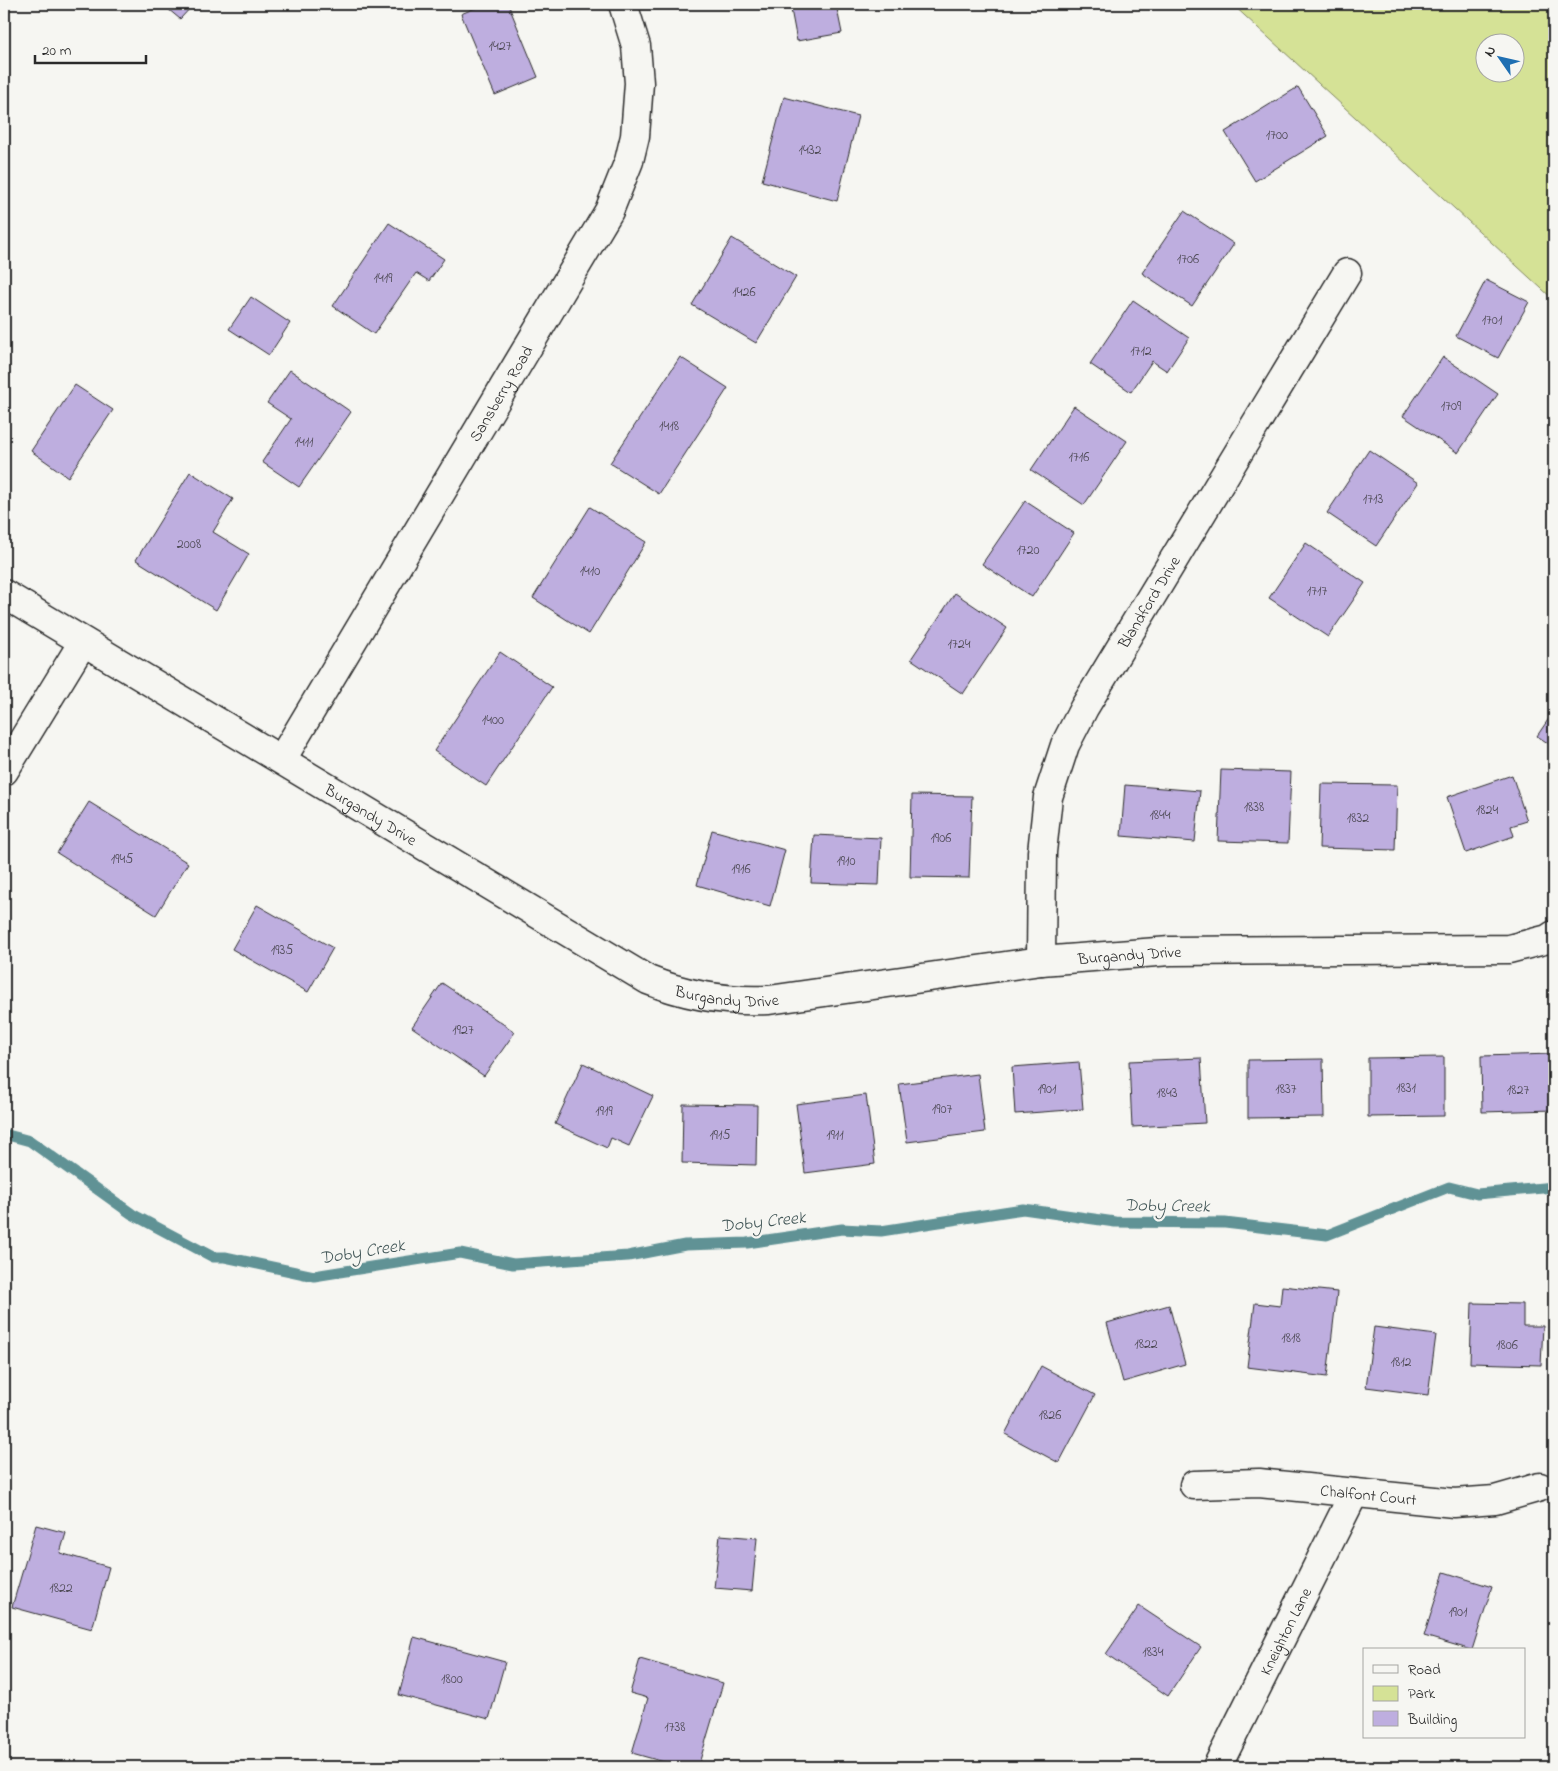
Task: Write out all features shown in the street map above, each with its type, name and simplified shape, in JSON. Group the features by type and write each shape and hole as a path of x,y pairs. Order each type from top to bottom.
{"street":[{"name":"Sansberry Road","path":"282,759 609,211 629,162 635,136 639,83 636,46 622,4"},
{"name":"Blandford Drive","path":"1041,961 1042,852 1048,797 1065,745 1084,708 1347,273"},
{"name":"Burgandy Drive","path":"4,594 648,980 695,996 744,1001 769,1000 1041,961 1170,951 1509,949 1548,939 1554,935"},
{"path":"4,771 83,642"},
{"name":"Chalfont Court","path":"1194,1485 1259,1483 1454,1503 1495,1500 1540,1487"},
{"name":"Kneighton Lane","path":"1217,1767 1354,1493"}],"green space":[{"path":"1232,4 1554,4 1554,300"}],"building":[{"path":"162,4 194,4 180,19"},
{"path":"485,4 508,4 538,77 495,95 461,14"},
{"path":"790,4 836,4 842,33 797,41"},
{"path":"1298,87 1328,136 1255,181 1225,132"},
{"path":"784,97 858,116 837,201 762,181"},
{"path":"1184,211 1234,244 1192,306 1142,273"},
{"path":"389,223 444,259 429,281 416,273 374,334 333,306"},
{"path":"732,238 796,277 756,343 692,305"},
{"path":"1486,280 1529,302 1498,358 1456,336"},
{"path":"251,297 290,323 269,355 229,329"},
{"path":"1133,300 1189,338 1167,371 1152,361 1131,392 1090,364"},
{"path":"680,357 728,388 659,494 610,463"},
{"path":"1443,357 1498,394 1458,453 1403,416"},
{"path":"290,370 351,412 299,487 262,462 291,419 267,403"},
{"path":"75,385 113,410 68,477 31,451"},
{"path":"1074,406 1127,441 1084,505 1031,470"},
{"path":"1369,450 1418,483 1376,546 1327,513"},
{"path":"190,472 233,499 213,532 249,554 216,610 136,560"},
{"path":"1025,501 1074,533 1032,597 982,564"},
{"path":"590,507 646,542 589,634 533,598"},
{"path":"1306,543 1365,583 1328,637 1269,598"},
{"path":"955,593 1007,628 963,694 911,659"},
{"path":"500,652 552,687 486,786 434,751"},
{"path":"1554,711 1554,747 1537,736"},
{"path":"1221,770 1291,772 1288,843 1218,841"},
{"path":"1512,775 1527,821 1511,826 1514,836 1466,853 1447,797"},
{"path":"1321,784 1397,785 1395,850 1319,848"},
{"path":"1125,785 1200,791 1195,842 1121,836"},
{"path":"912,795 972,796 969,878 910,877"},
{"path":"89,802 188,863 156,915 57,853"},
{"path":"712,830 785,850 770,906 697,885"},
{"path":"814,835 881,838 879,885 811,883"},
{"path":"257,905 333,948 308,992 232,949"},
{"path":"442,983 515,1032 484,1076 412,1027"},
{"path":"1554,1054 1554,1110 1482,1112 1481,1056"},
{"path":"1444,1057 1444,1116 1368,1117 1368,1058"},
{"path":"1201,1058 1205,1123 1132,1127 1129,1061"},
{"path":"1323,1059 1324,1117 1248,1118 1248,1060"},
{"path":"1079,1062 1083,1109 1015,1114 1012,1067"},
{"path":"583,1063 653,1096 629,1146 611,1138 607,1148 555,1124"},
{"path":"978,1074 985,1132 907,1142 899,1084"},
{"path":"866,1095 875,1164 805,1173 796,1104"},
{"path":"683,1104 757,1105 756,1165 682,1163"},
{"path":"1282,1286 1337,1292 1327,1377 1247,1367 1255,1303 1280,1306"},
{"path":"1472,1303 1523,1304 1523,1326 1543,1326 1541,1365 1470,1363"},
{"path":"1169,1305 1185,1364 1123,1382 1107,1323"},
{"path":"1374,1327 1436,1335 1428,1395 1366,1387"},
{"path":"1041,1366 1095,1395 1059,1463 1005,1434"},
{"path":"36,1525 66,1533 60,1553 109,1567 92,1629 12,1607"},
{"path":"720,1535 757,1538 752,1591 714,1588"},
{"path":"1444,1572 1492,1587 1473,1648 1465,1648 1424,1636"},
{"path":"1139,1606 1201,1647 1168,1696 1106,1654"},
{"path":"414,1637 505,1662 489,1719 399,1695"},
{"path":"640,1659 723,1683 698,1767 682,1767 632,1753 648,1698 630,1693"}],"waterway":[{"name":"Doby Creek","path":"4,1134 30,1141 132,1214 213,1257 225,1257 314,1276 460,1253 513,1264 628,1256 685,1245 747,1243 842,1229 881,1231 1023,1209 1115,1222 1225,1223 1327,1235 1449,1187 1477,1194 1554,1187"}]}
